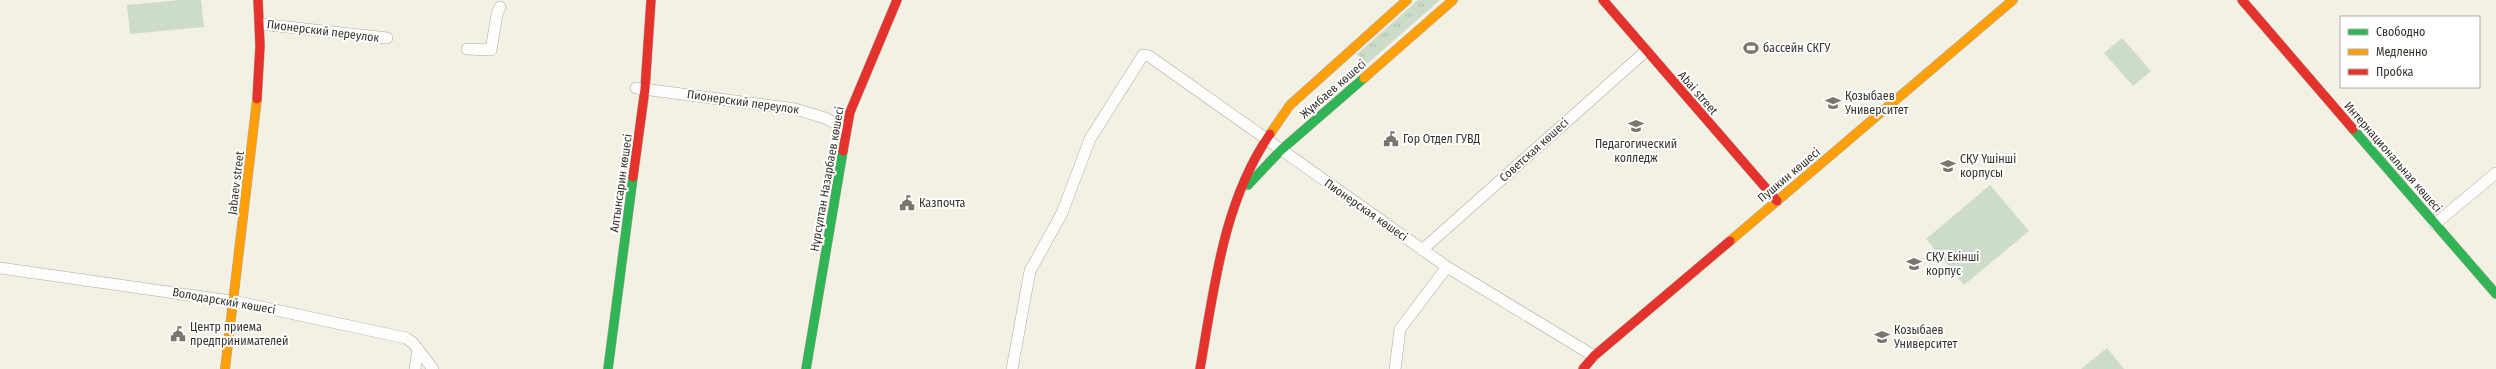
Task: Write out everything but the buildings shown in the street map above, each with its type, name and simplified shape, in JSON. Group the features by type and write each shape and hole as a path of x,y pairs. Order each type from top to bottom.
{"street":[{"name":"Jabaev street","path":"225,369 256,105 260,24 258,0"},
{"name":"Алтынсарин көшесі","path":"608,369 651,0"},
{"name":"Нұрсұлтан Назарбаев көшесі","path":"806,369 846,129 855,98 897,0"},
{"name":"Жұмбаев көшесі","path":"1200,369 1216,276 1236,201 1266,139 1290,105 1407,0"},
{"name":"Жұмбаев көшесі","path":"1236,201 1252,179 1281,150 1453,0"},
{"name":"Abai street","path":"1603,0 1777,201"},
{"name":"Пушкин көшесі","path":"1583,369 1594,356 2013,0"},
{"name":"Интернациональная көшесі","path":"2242,0 2496,294"},
{"path":"467,49 485,52 491,50 497,14 500,7"},
{"name":"Пионерский переулок","path":"260,24 387,38"},
{"name":"Советская көшесі","path":"1422,250 1646,51"},
{"name":"Пионерская көшесі","path":"1012,369 1030,271 1062,213 1090,139 1143,55 1149,56 1422,250 1594,356"},
{"name":"Пионерский переулок","path":"641,88 795,109 825,118 846,129"},
{"path":"2435,224 2496,173"},
{"path":"1395,369 1400,329 1448,267"},
{"name":"Володарский көшесі","path":"0,268 233,301 406,338 418,349 433,369"},
{"path":"415,369 418,349"}],"green space":[{"path":"181,0 201,0 204,27 130,34 127,5"},
{"path":"1418,0 1440,0 1367,64 1357,54"},
{"path":"2122,38 2151,71 2133,86 2104,53"},
{"path":"1990,185 2029,231 1964,285 1926,239"},
{"path":"2107,348 2124,369 2081,369"}],"traffic: fast":[{"path":"1248,185 1281,150 1364,78"},
{"path":"2353,129 2496,294"},
{"path":"806,369 843,151"},
{"path":"608,369 633,177"}],"traffic: slow":[{"path":"1270,134 1290,105 1407,0"},
{"path":"1364,78 1453,0"},
{"path":"1730,241 2013,0"},
{"path":"225,369 257,99"}],"traffic: jam":[{"path":"257,99 260,46 258,0"},
{"path":"633,177 645,89 651,0"},
{"path":"843,151 850,112 897,0"},
{"path":"1603,0 1777,201"},
{"path":"2242,0 2353,129"},
{"path":"1200,369 1216,277 1231,217 1241,188 1254,160 1270,134"},
{"path":"1583,369 1594,356 1730,241"}],"place":[{"name":"бассейн СКГУ","path":"1751,48"},
{"name":"Қозыбаев Университет","path":"1833,103"},
{"name":"Педагогический колледж","path":"1636,126"},
{"name":"Гор Отдел ГУВД","path":"1391,139"},
{"name":"СҚУ Үшінші корпусы","path":"1948,166"},
{"name":"Казпочта","path":"907,203"},
{"name":"СҚУ Екінші корпус","path":"1914,264"},
{"name":"Центр приема предпринимателей","path":"178,334"},
{"name":"Козыбаев Университет","path":"1882,337"}]}
